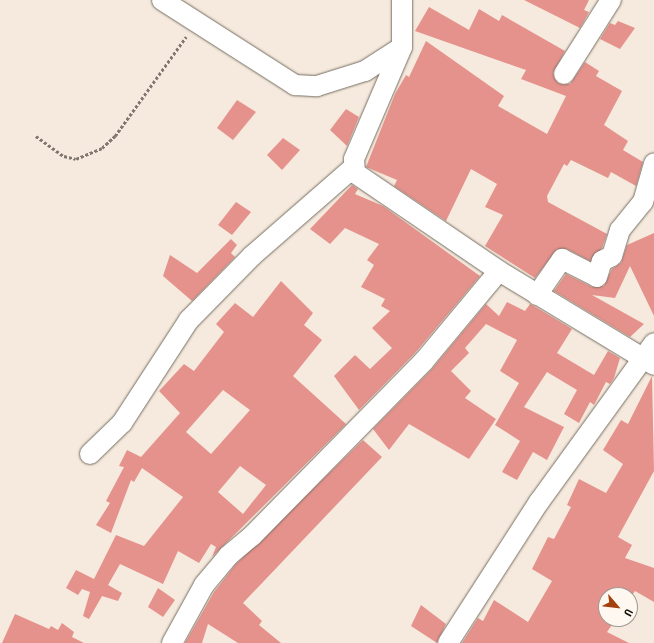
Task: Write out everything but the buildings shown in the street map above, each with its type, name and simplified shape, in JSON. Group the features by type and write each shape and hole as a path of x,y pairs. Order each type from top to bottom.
{"street":[{"path":"162,0 199,21 229,45 295,85 329,84 365,71 402,47"},
{"path":"402,0 402,47 354,159 354,168 360,177 499,271 537,294 650,355 540,502 448,643"},
{"path":"564,74 611,0"},
{"path":"537,294 562,259 597,277 602,261 612,256 620,230 642,202 654,164"},
{"path":"90,454 122,423 189,320 252,256 354,168"},
{"path":"172,643 204,585 228,556 252,536 424,361 499,271"}],"path":[{"path":"36,136 58,153 76,159 102,148 115,136 199,21"}]}
